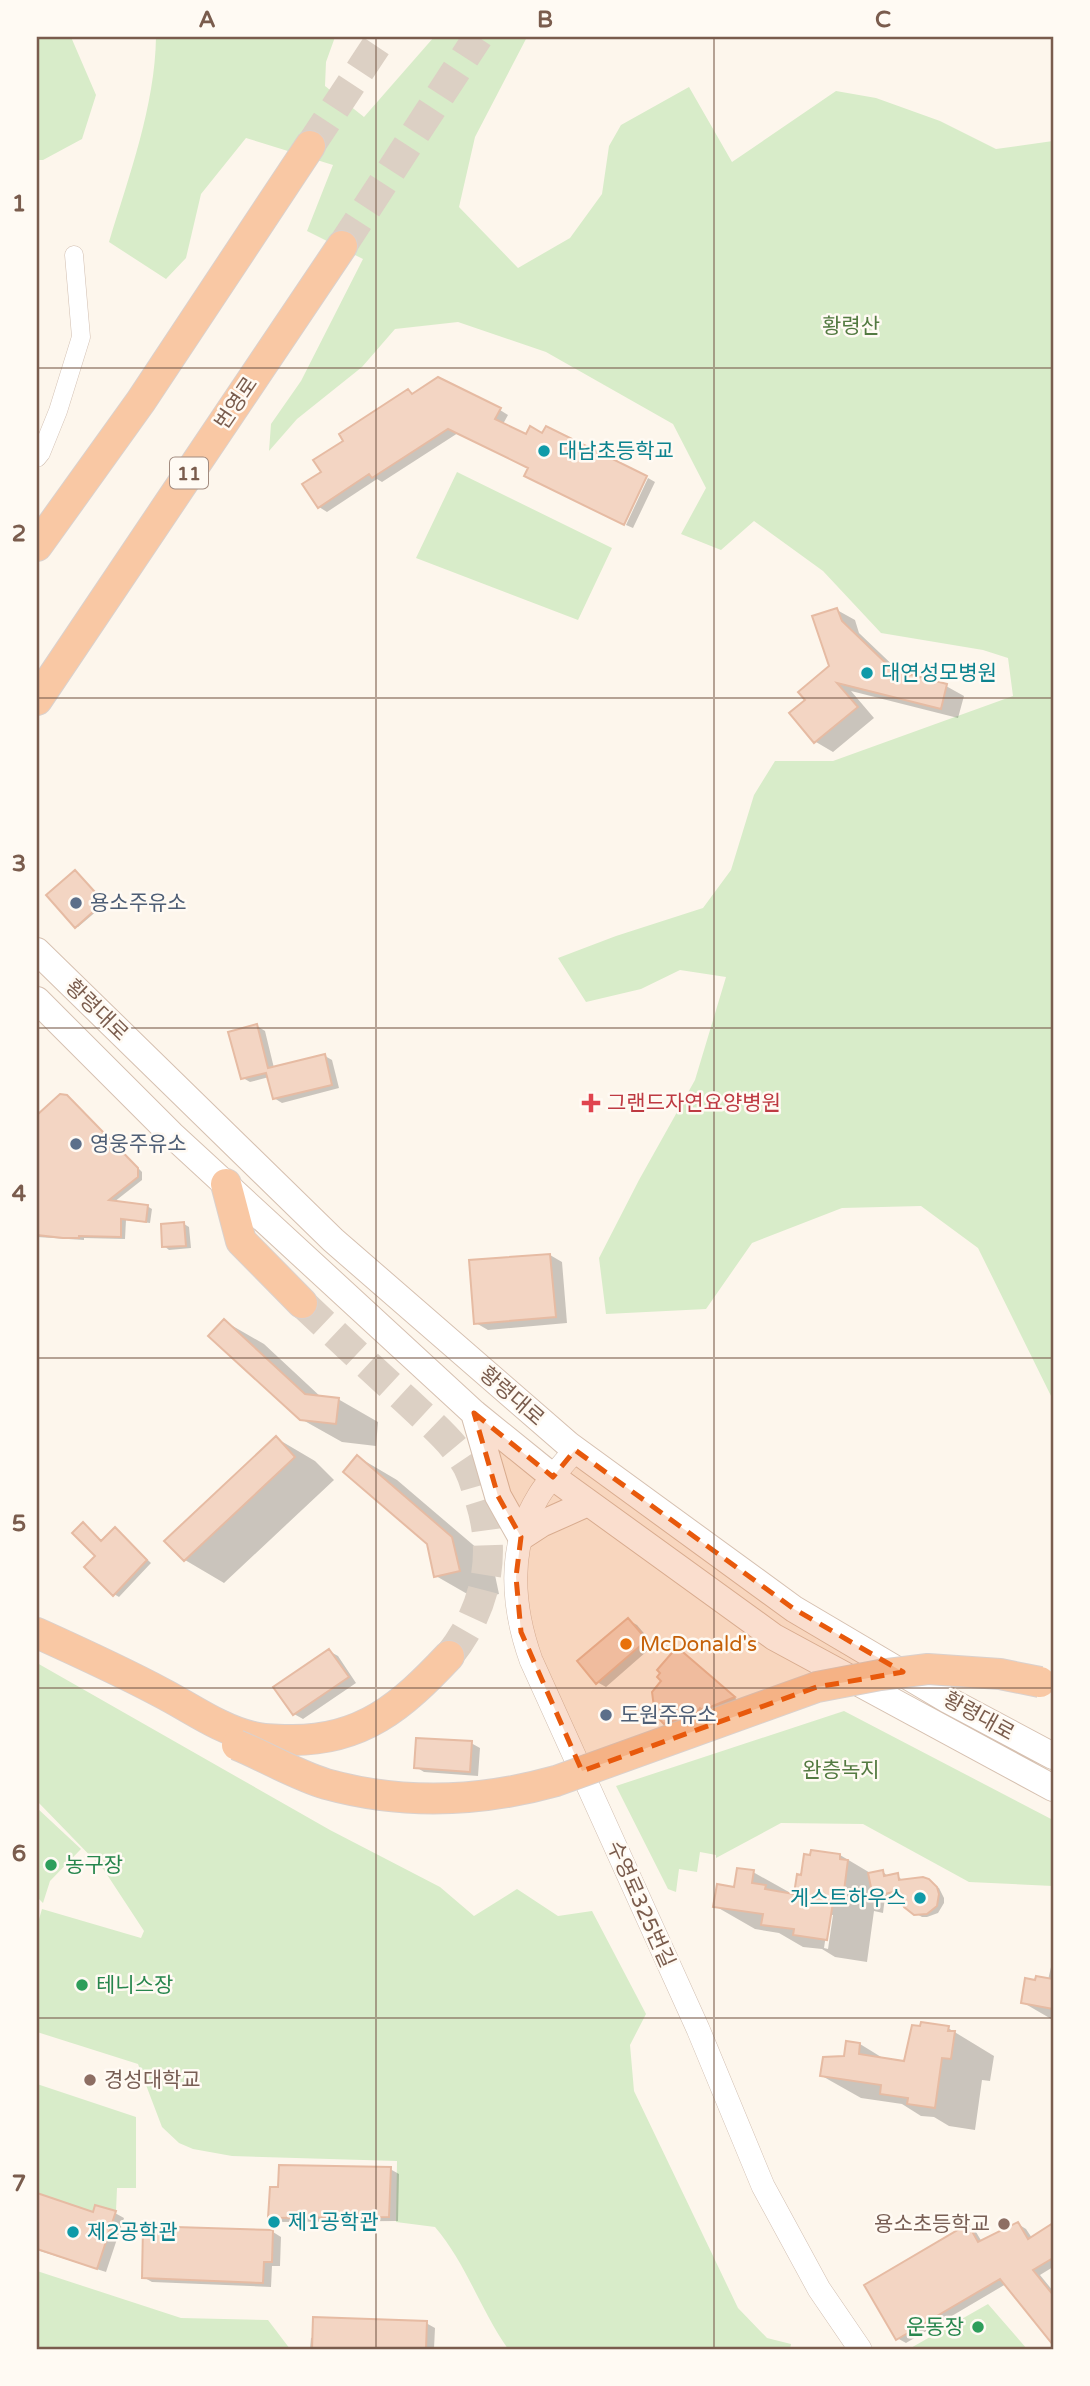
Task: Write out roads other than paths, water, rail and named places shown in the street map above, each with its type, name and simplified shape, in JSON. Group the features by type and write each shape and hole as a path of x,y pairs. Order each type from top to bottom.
{"highway":[{"path":"37,546 141,401 310,146"},
{"name":"번영로","path":"37,700 342,246"},
{"path":"226,1184 241,1241 302,1303"},
{"path":"37,1634 102,1662 228,1728 253,1737 280,1740 333,1737 377,1719 401,1704 449,1656"},
{"path":"37,1634 237,1745 324,1783 393,1798 449,1798 516,1792 556,1781 817,1687 880,1675 928,1669 1000,1674 1047,1685"}],"main road":[{"name":"황령대로","path":"37,951 333,1240 575,1450 794,1609 948,1700 1053,1756"},
{"name":"황령대로","path":"37,1000 171,1134 474,1413 553,1477 774,1637 1053,1788"},
{"path":"474,1413 498,1496 520,1537 541,1524 588,1503"}],"street":[{"path":"37,458 58,411 81,337 74,255"},
{"name":"수영로325번길","path":"575,1450 538,1497 520,1537 516,1567 521,1632 531,1660 698,2029 763,2186 819,2289 860,2349"}],"tunnel":[{"path":"310,146 382,37"},
{"path":"342,246 478,37"},
{"path":"302,1303 440,1432 456,1449 471,1473 484,1514 488,1557 486,1578 472,1618 449,1656"}],"place":[{"name":"대남초등학교","path":"544,451"},
{"name":"대연성모병원","path":"867,673"},
{"name":"용소주유소","path":"76,903"},
{"name":"그랜드자연요양병원","path":"591,1103"},
{"name":"영웅주유소","path":"76,1144"},
{"name":"McDonald's","path":"626,1644"},
{"name":"도원주유소","path":"606,1715"},
{"name":"농구장","path":"51,1865"},
{"name":"게스트하우스","path":"920,1898"},
{"name":"테니스장","path":"82,1985"},
{"name":"경성대학교","path":"90,2080"},
{"name":"제1공학관","path":"274,2222"},
{"name":"용소초등학교","path":"1004,2224"},
{"name":"제2공학관","path":"73,2232"},
{"name":"운동장","path":"978,2327"}],"park label":[{"name":"황령산","path":"851,326"},
{"name":"완층녹지","path":"841,1770"}]}
